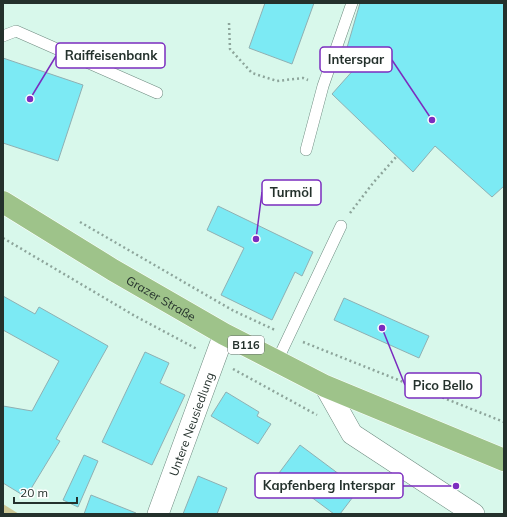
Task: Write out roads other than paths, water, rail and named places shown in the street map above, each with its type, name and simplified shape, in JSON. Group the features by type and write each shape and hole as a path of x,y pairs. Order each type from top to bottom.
{"main road":[{"name":"Grazer Straße","path":"3,202 114,270 224,334 325,386 504,460"}],"street":[{"name":"Untere Neusiedlung","path":"158,514 224,334"},
{"path":"325,386 352,434 474,514"}],"lane":[{"path":"306,150 323,86 352,3"},
{"path":"3,36 16,31 157,93"},
{"path":"277,361 341,226"}],"place":[{"name":"Raiffeisenbank","path":"30,99"},
{"name":"Interspar","path":"432,120"},
{"name":"Turmöl","path":"256,239"},
{"name":"Pico Bello","path":"382,328"},
{"name":"Kapfenberg Interspar","path":"456,486"}]}
